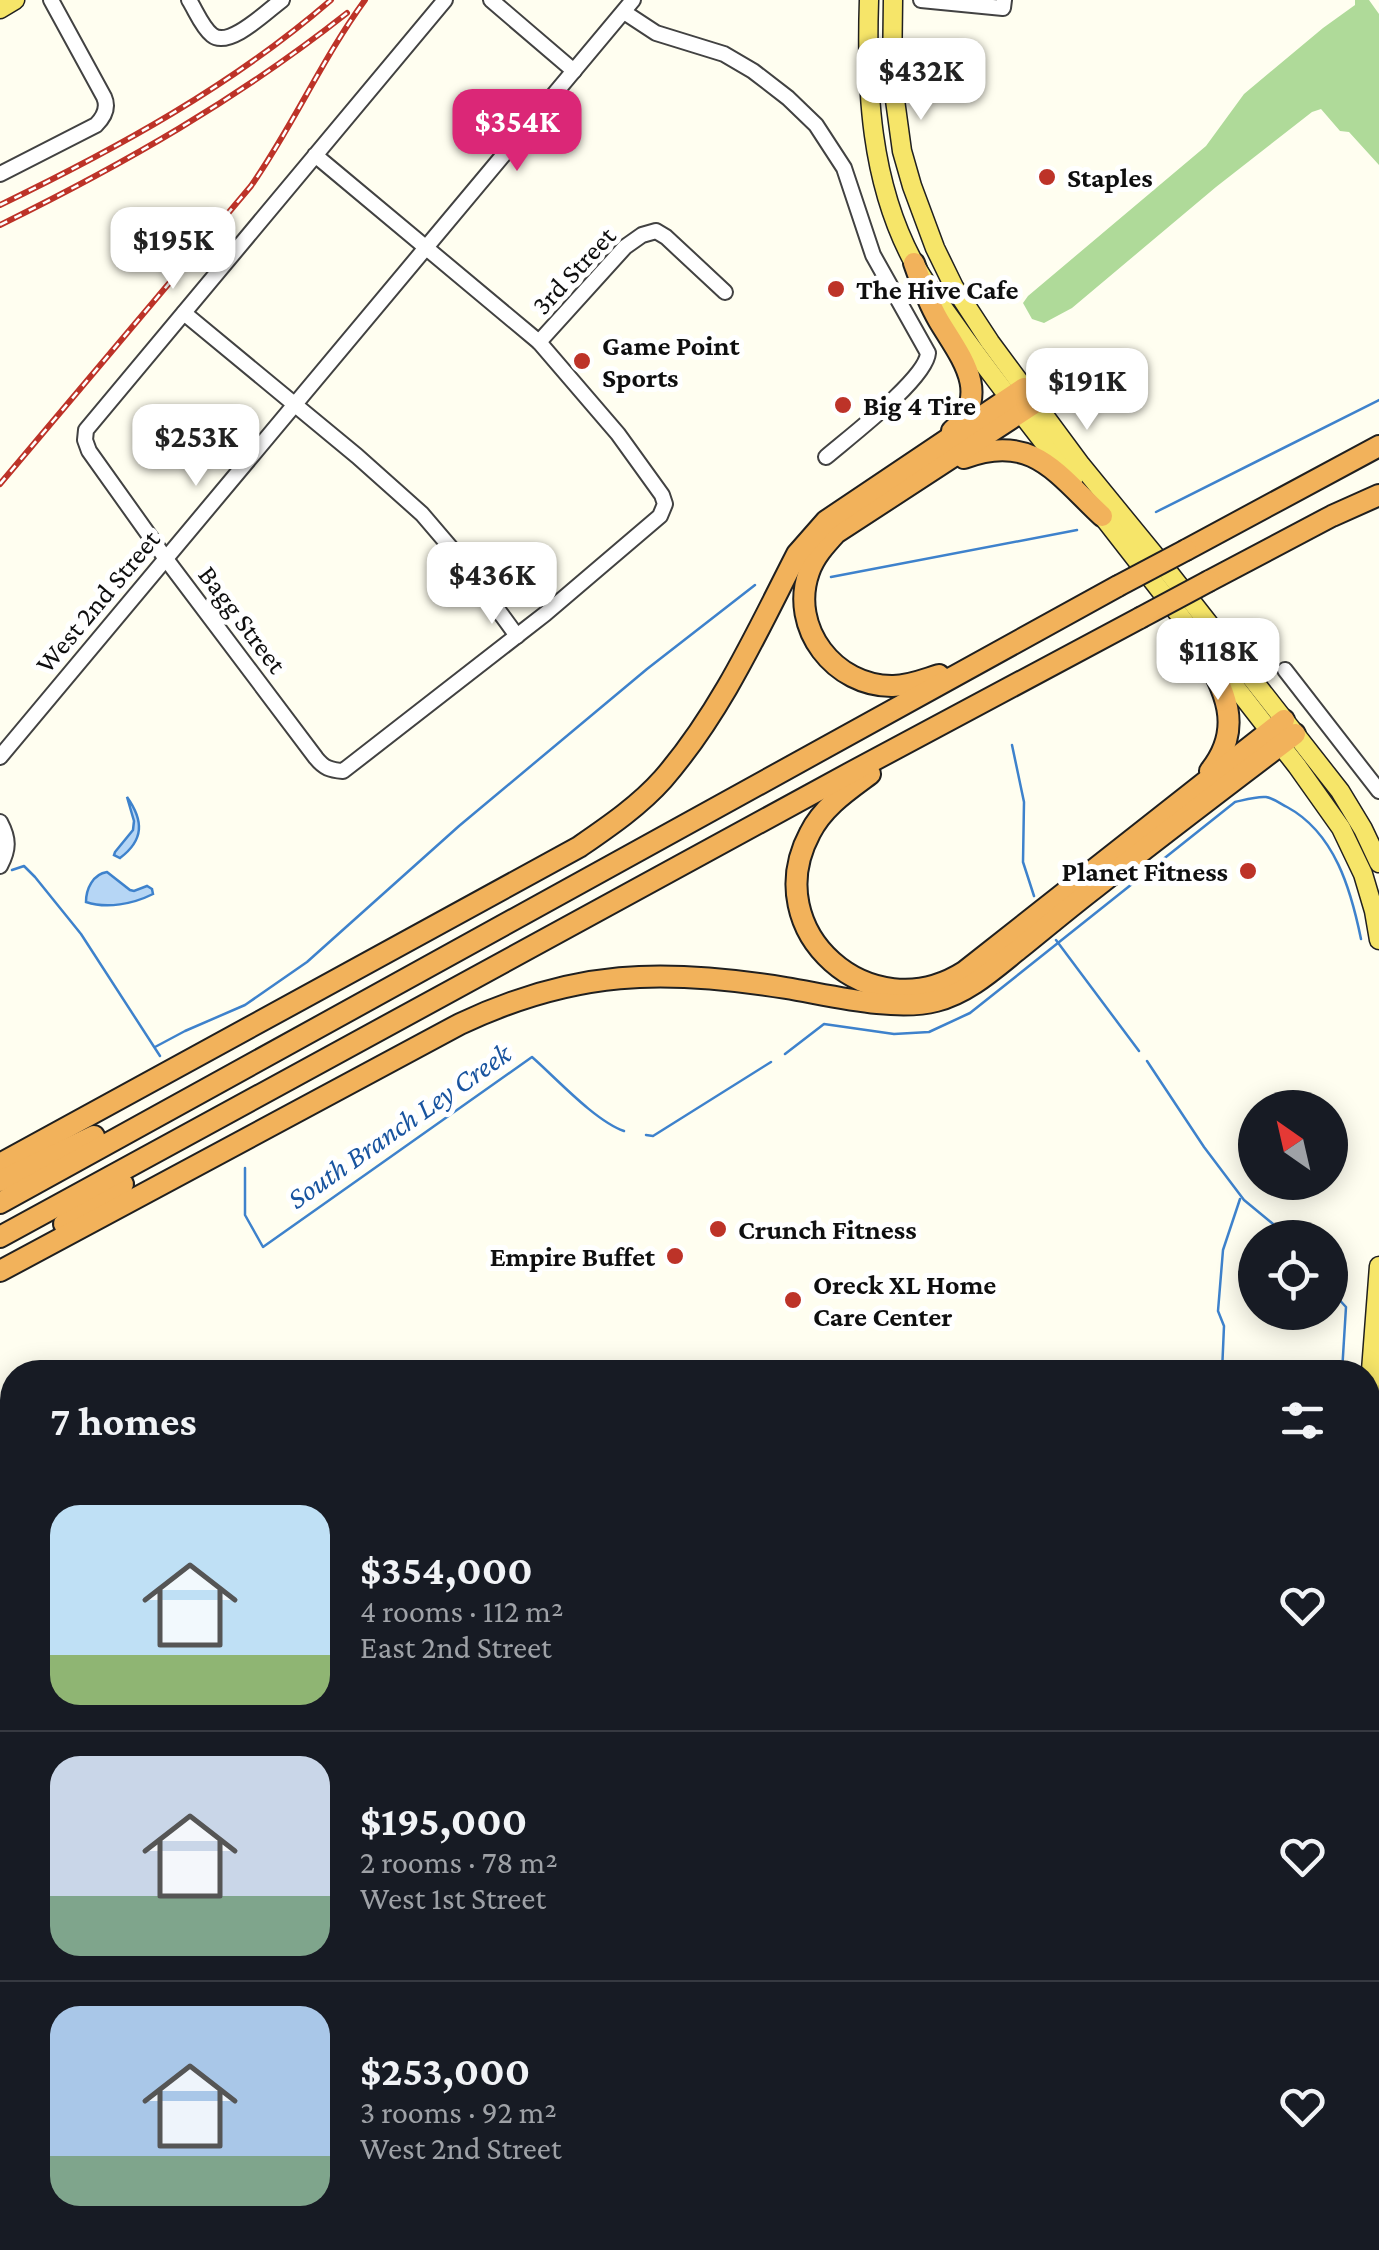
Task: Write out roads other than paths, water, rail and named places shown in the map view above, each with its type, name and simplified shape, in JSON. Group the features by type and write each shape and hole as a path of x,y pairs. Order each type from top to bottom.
{"highway":[{"path":"914,263 926,297 962,357 972,382 962,423 936,459"},
{"path":"988,658 910,685 861,681 824,656 811,633 805,593 808,573 836,534 1022,400"},
{"path":"0,1202 1379,446"},
{"path":"0,1164 604,830 660,782 696,738 730,686 797,554 826,521 936,459 997,449 1020,452 1050,466 1102,516"},
{"path":"0,1238 850,773 1332,516 1379,495"},
{"path":"1192,632 1226,698 1229,728 1222,756 1192,793"},
{"path":"920,737 828,806 804,845 797,870 799,902 816,945 842,971 859,981 906,991 936,987 964,972 1192,793 1282,732"},
{"path":"0,1269 460,1024 545,991 603,979 672,975 705,976 901,1005 940,1001 987,974 1282,732"},
{"path":"0,1181 328,1020"},
{"path":"0,1269 211,1122"}],"main road":[{"path":"0,9 15,0"},
{"path":"869,0 870,116 886,188 914,263 1022,400 1102,516 1192,632 1340,792 1379,863"},
{"path":"893,0 892,78 902,150 935,248 954,286 1022,400 1082,465 1282,732 1341,828 1363,874 1379,940"},
{"path":"1372,1360 1379,1266"}],"street":[{"path":"0,174 96,125 106,108 104,97 51,0"},
{"path":"189,0 209,33 226,40 282,0"},
{"path":"315,155 539,342 618,434 662,495 664,507 660,516 517,636 422,514 184,313 315,155 445,0"},
{"path":"491,0 574,71"},
{"path":"922,0 1004,4"},
{"path":"628,6 656,33 724,54 752,70 816,126 844,168 873,255 928,353 922,368 878,414 826,457"},
{"name":"West 2nd Street","path":"0,757 628,6"},
{"name":"3rd Street","path":"539,342 625,247 645,234 656,232 666,237 726,292"},
{"name":"Bagg Street","path":"184,313 86,430 86,442 166,559 323,766 343,771 350,767 517,636"},
{"path":"1285,670 1379,792"},
{"path":"0,822 8,841 0,866"}],"water":[{"path":"127,797 139,830 134,844 120,858 115,852 133,830"},
{"path":"107,872 130,890 147,886 153,894 120,904 86,902 91,883"}],"waterway":[{"path":"1156,512 1379,400"},
{"path":"831,577 1077,530"},
{"path":"155,1047 245,1005 307,962 459,826 647,669 755,585"},
{"path":"1012,745 1024,802 1023,862 1034,896"},
{"path":"785,1054 824,1024 894,1034 929,1032 970,1013 1235,802 1250,798 1266,797 1304,818 1329,847 1346,883 1361,939"},
{"name":"South Branch Ley Creek","path":"12,870 24,866 81,934 160,1056"},
{"path":"1056,940 1139,1051"},
{"name":"South Branch Ley Creek","path":"245,1168 245,1215 263,1247 532,1057 588,1109 624,1131"},
{"path":"1147,1061 1244,1200 1268,1220"},
{"path":"646,1135 653,1136 771,1062"},
{"path":"1223,1360 1224,1326 1218,1311 1223,1250 1240,1200"},
{"path":"1343,1360 1345,1330"}],"railway":[{"path":"0,205 87,161 214,87 331,0"},
{"path":"0,484 251,186 365,0"},
{"path":"0,225 222,102 347,13"}],"place":[{"name":"Staples","path":"1047,177"},
{"name":"The Hive Cafe","path":"836,289"},
{"name":"Game Point Sports","path":"582,361"},
{"name":"Big 4 Tire","path":"843,405"},
{"name":"Planet Fitness","path":"1248,871"},
{"name":"Crunch Fitness","path":"718,1229"},
{"name":"Empire Buffet","path":"675,1256"},
{"name":"Oreck XL Home Care Center","path":"793,1300"}]}
